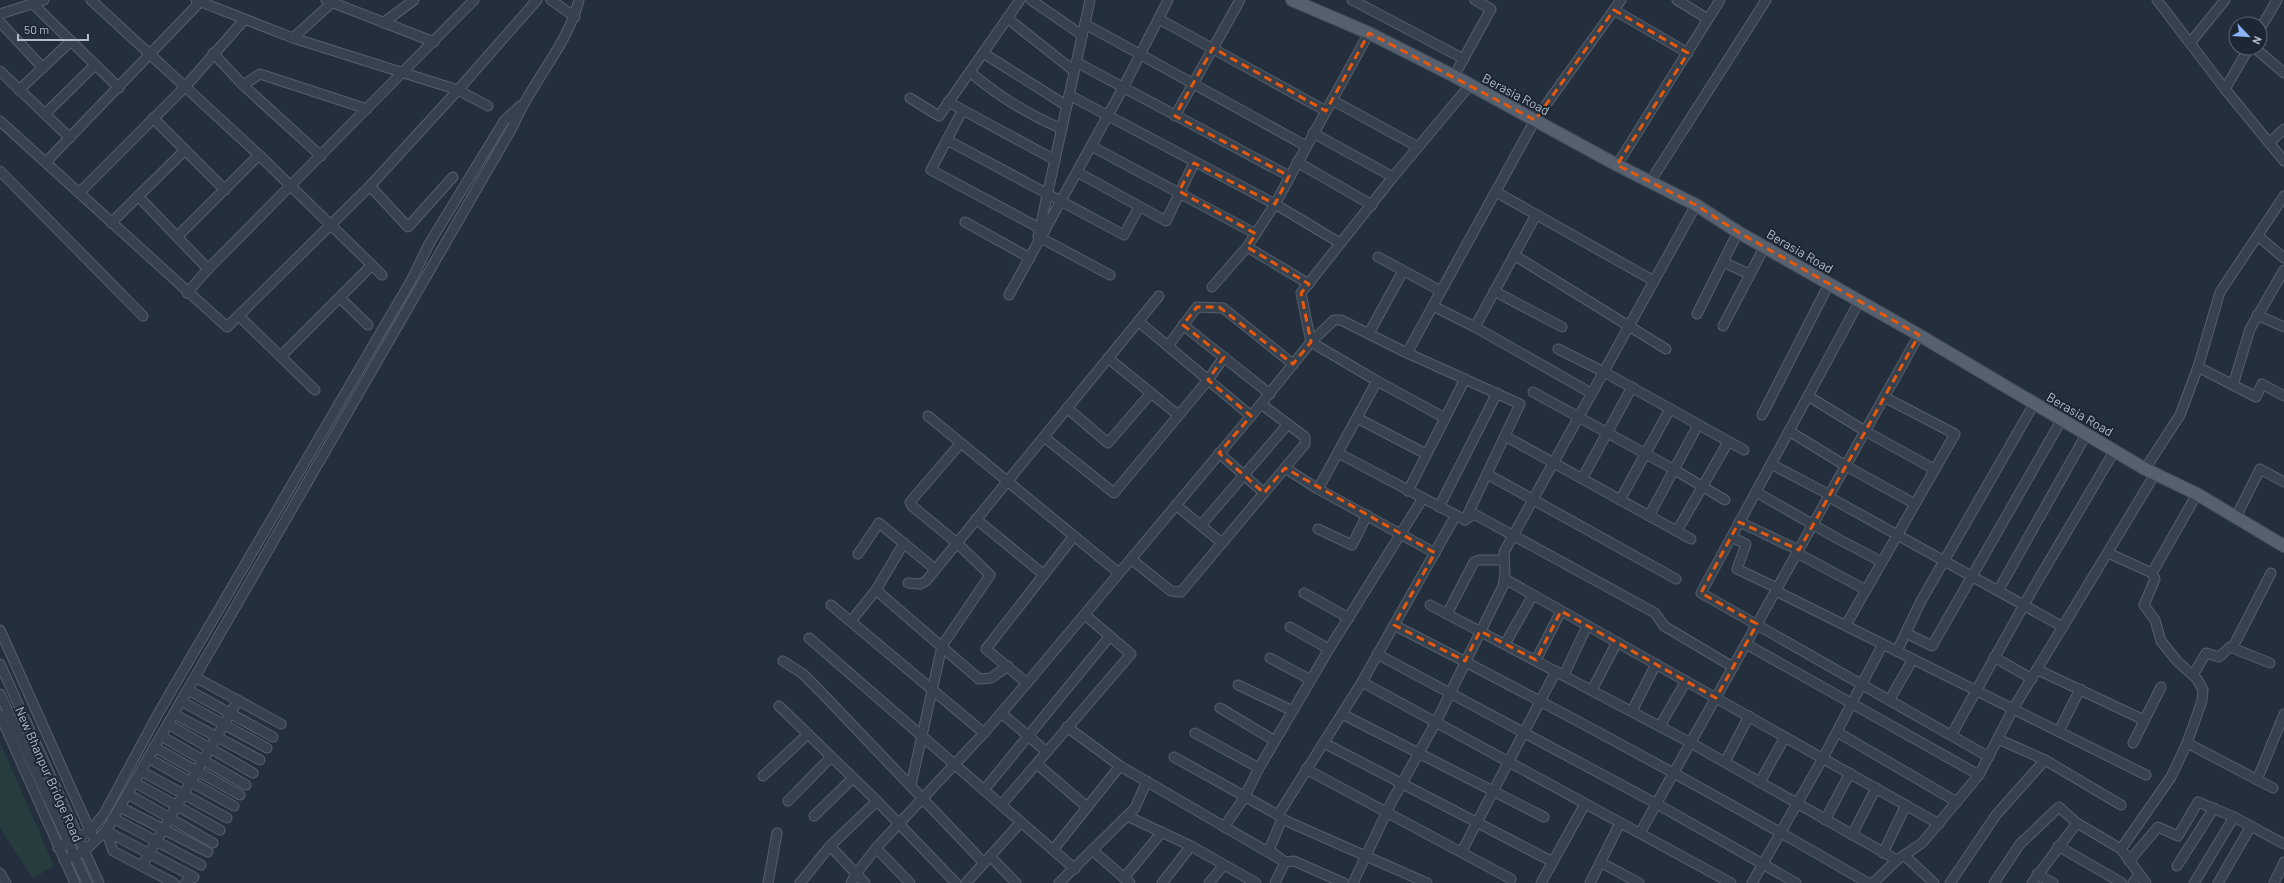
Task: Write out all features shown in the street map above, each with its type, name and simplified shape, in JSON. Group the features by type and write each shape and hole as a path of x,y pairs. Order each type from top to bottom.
{"main road":[{"name":"Berasia Road","path":"1297,1 1369,33 1454,76 1617,165 1696,205 1738,232 1919,335 2150,472 2197,494 2284,546"}],"street":[{"path":"0,14 44,0"},
{"path":"91,0 259,155 332,224 382,275"},
{"path":"383,23 414,0"},
{"path":"187,293 208,269 292,187 367,109 404,74 474,0"},
{"path":"0,121 80,192 111,223 187,293 227,327 370,186 458,90 537,0"},
{"path":"551,0 575,17"},
{"path":"58,848 90,831 104,814 159,712 403,294 429,244 504,121 522,103 553,57 575,17 579,0"},
{"path":"910,98 939,116 1020,0"},
{"path":"1032,0 1082,35"},
{"path":"1040,235 1090,0"},
{"path":"1009,296 1030,258 1040,235 1061,201 1123,88 1168,0"},
{"path":"1175,116 1240,0"},
{"path":"1352,0 1464,59"},
{"path":"1454,76 1491,9 1475,0"},
{"path":"1407,353 1535,120 1621,0"},
{"path":"1677,0 1708,19"},
{"path":"1617,165 1720,0"},
{"path":"1650,182 1766,0"},
{"path":"2157,0 2225,89 2284,161"},
{"path":"2268,16 2277,0"},
{"path":"46,162 151,55 198,1 293,38 458,90 488,106"},
{"path":"293,38 331,1 383,23 434,42"},
{"path":"2190,43 2222,1"},
{"path":"33,4 119,88"},
{"path":"1614,10 1688,53"},
{"path":"1007,18 1075,66 1123,88 1289,176"},
{"path":"1159,19 1326,111"},
{"path":"80,192 185,86 244,20"},
{"path":"0,22 43,68"},
{"path":"1085,24 1140,56 1306,146"},
{"path":"1212,287 1247,247 1275,204 1289,176 1369,33"},
{"path":"19,90 71,41"},
{"path":"213,53 243,85 321,156"},
{"path":"983,53 1067,106"},
{"path":"2225,89 2244,56"},
{"path":"2265,56 2283,70"},
{"path":"45,114 95,65"},
{"path":"0,71 70,138"},
{"path":"970,72 1011,104 1033,117 1062,129"},
{"path":"243,85 260,74 367,109"},
{"path":"1445,418 1377,381 1311,342 1301,293 1393,177 1470,85"},
{"path":"1069,95 1107,117 1275,204 1340,243"},
{"path":"1332,100 1418,147"},
{"path":"948,102 962,111 1055,160"},
{"path":"64,860 84,851 106,831 413,302 513,126 522,103"},
{"path":"962,111 931,170 1110,275"},
{"path":"153,118 225,190"},
{"path":"2269,143 2284,130"},
{"path":"1314,133 1393,177"},
{"path":"947,140 1124,235 1139,207"},
{"path":"1091,146 1256,234"},
{"path":"111,223 185,150"},
{"path":"178,237 259,155"},
{"path":"1297,162 1372,205"},
{"path":"1077,172 1166,221 1194,163"},
{"path":"0,171 143,316"},
{"path":"370,186 408,227 453,177"},
{"path":"1496,192 1654,281"},
{"path":"138,196 208,269"},
{"path":"1873,883 1901,858 1922,842 1939,824 1979,775 2013,709 2108,553 2180,416 2198,367 2220,292 2284,196"},
{"path":"1353,883 1387,812 1436,722 1505,579 1504,552 1696,205"},
{"path":"1475,327 1536,215"},
{"path":"965,222 1030,258"},
{"path":"1697,314 1738,232"},
{"path":"2258,236 2284,258"},
{"path":"1723,326 1765,246"},
{"path":"1247,247 1309,284"},
{"path":"1514,255 1666,349"},
{"path":"1378,257 1441,291"},
{"path":"1723,262 1749,274"},
{"path":"281,356 372,265"},
{"path":"2234,385 2250,330 2257,315 2284,270"},
{"path":"1369,333 1402,271"},
{"path":"1762,415 1829,284"},
{"path":"1494,291 1562,327"},
{"path":"403,294 413,302"},
{"path":"908,583 920,584 926,581 1158,296"},
{"path":"340,298 368,325"},
{"path":"1859,302 1701,593 1863,683 1989,757"},
{"path":"1168,346 1197,307 1219,306 1293,364"},
{"path":"1434,306 1475,327 1591,393"},
{"path":"2257,315 2284,327"},
{"path":"238,316 315,390"},
{"path":"851,883 876,848 984,733 1085,615 1219,453 1270,394 1311,342 1337,318 1407,353 1520,404 1465,520"},
{"path":"1138,321 1251,416"},
{"path":"1183,325 1270,394"},
{"path":"1640,834 1919,335"},
{"path":"1558,349 1604,372 1744,450"},
{"path":"1044,437 1114,493 1208,380 1224,357"},
{"path":"1108,358 1178,415"},
{"path":"2198,367 2256,397 2262,384 2284,396"},
{"path":"1408,491 1465,379"},
{"path":"1318,489 1377,381"},
{"path":"1582,479 1632,388"},
{"path":"1533,392 1608,432 1725,500"},
{"path":"1067,408 1108,443 1151,393"},
{"path":"1439,507 1497,393"},
{"path":"1808,396 1865,431 1934,469"},
{"path":"1846,625 1954,434 1884,397"},
{"path":"1132,559 1171,591 1181,592 1285,468 1306,441 1305,438 1261,404"},
{"path":"1897,651 1921,601 1946,561 2034,404"},
{"path":"1620,500 1670,409"},
{"path":"928,416 1006,482 1119,573"},
{"path":"1357,418 1426,454"},
{"path":"1906,633 1932,646 2062,420"},
{"path":"1201,526 1288,424"},
{"path":"1649,516 1698,425"},
{"path":"1789,431 1846,466 1915,504"},
{"path":"1998,591 2087,434"},
{"path":"1505,436 1691,539"},
{"path":"1676,531 1728,442"},
{"path":"911,785 942,646 990,575 957,543 912,506 910,502 960,444"},
{"path":"1952,734 1975,690 2025,606 2034,586 2115,450"},
{"path":"1338,452 1408,491 1465,520"},
{"path":"1219,453 1264,493"},
{"path":"1771,464 2063,627"},
{"path":"1285,468 1318,489 1435,554"},
{"path":"2236,517 2260,469 2284,482"},
{"path":"1487,474 1676,579"},
{"path":"1756,492 1882,562"},
{"path":"2152,573 2197,494"},
{"path":"1224,827 1244,798 1259,768 1329,649 1402,535 1423,498"},
{"path":"1176,505 1222,543"},
{"path":"1465,520 1474,514 1655,613 1664,626 1733,667"},
{"path":"1318,529 1352,545 1367,515"},
{"path":"1285,862 1269,850 1280,817 1306,769 1362,682 1456,515"},
{"path":"976,519 1043,574"},
{"path":"1739,522 1766,533 1772,538 1866,590"},
{"path":"858,554 880,523 935,569"},
{"path":"1027,682 986,649 1074,536"},
{"path":"1731,537 1746,544 1737,569 1883,644 2146,774"},
{"path":"852,620 876,590 904,543"},
{"path":"2108,553 2152,573 2155,579 2144,605 2155,620 2161,641 2177,661 2193,675 2203,690 2202,701 2187,743 2165,788 2121,849"},
{"path":"1447,614 1474,562 1479,560 1504,560"},
{"path":"2233,647 2271,573"},
{"path":"1505,579 1939,824"},
{"path":"876,590 979,679 991,678 1008,666"},
{"path":"1304,593 1349,618"},
{"path":"1505,644 1532,595"},
{"path":"1430,604 1726,762 1883,853 1901,858 1932,882"},
{"path":"831,605 852,620 984,733"},
{"path":"1536,660 1561,611"},
{"path":"1001,805 1131,654 1085,615"},
{"path":"1394,624 1540,701 1781,832 1868,883"},
{"path":"1462,851 1540,701 1560,673 1587,626"},
{"path":"1290,627 1329,649"},
{"path":"0,630 90,831 96,841"},
{"path":"984,790 1110,636"},
{"path":"809,638 1075,869"},
{"path":"1592,690 1617,642"},
{"path":"1746,644 1979,775"},
{"path":"1752,883 1823,758 1883,644"},
{"path":"2193,675 2206,653 2219,657 2227,647 2233,647 2270,663"},
{"path":"1377,654 1657,804 1796,883"},
{"path":"1994,657 2032,679"},
{"path":"1270,658 1311,680"},
{"path":"1890,699 1913,659"},
{"path":"783,661 803,674 923,798 987,860 1016,883"},
{"name":"New Bhanpur Bridge Road","path":"0,664 84,851 100,883"},
{"path":"1632,711 1656,664"},
{"path":"2038,670 2144,720"},
{"path":"195,677 281,724"},
{"path":"1660,726 1686,681"},
{"path":"1362,682 1731,883"},
{"path":"1238,685 1293,711"},
{"path":"2132,743 2161,687"},
{"path":"2059,731 2080,689"},
{"path":"188,690 273,737"},
{"name":"New Bhanpur Bridge Road","path":"0,694 87,883"},
{"path":"142,866 238,700"},
{"path":"181,702 267,748"},
{"path":"780,706 956,883"},
{"path":"1220,708 1275,741"},
{"path":"1001,713 1047,752"},
{"path":"174,714 260,760"},
{"path":"1342,714 1544,817"},
{"path":"2257,780 2284,714"},
{"path":"0,715 58,848 75,883"},
{"path":"1726,762 1749,716"},
{"path":"168,724 253,773"},
{"path":"1067,727 1120,766 1285,862 1294,861 1344,883"},
{"path":"1836,732 1957,802"},
{"path":"1195,733 1259,768"},
{"path":"763,776 808,734"},
{"path":"161,736 246,785"},
{"path":"1760,782 1785,737"},
{"path":"1998,739 2046,760 2121,805"},
{"path":"1324,743 1403,782 1553,862"},
{"path":"2187,743 2273,788"},
{"path":"154,748 240,795"},
{"path":"788,801 831,757"},
{"path":"1174,757 1280,817 1427,883"},
{"path":"148,758 234,806"},
{"path":"1950,883 1996,815 2046,760"},
{"path":"1037,764 1087,807"},
{"path":"1053,850 1120,766"},
{"path":"1306,769 1462,851 1511,879"},
{"path":"141,770 227,818"},
{"path":"1826,820 1850,774"},
{"path":"814,816 852,779"},
{"path":"1066,881 1092,850 1135,808 1148,781"},
{"path":"134,782 220,830"},
{"path":"1852,835 1876,788"},
{"path":"128,794 213,843"},
{"path":"800,883 830,846 877,802"},
{"path":"2130,860 2158,826 2178,836 2196,803 2201,802 2234,817 2284,844"},
{"path":"1541,883 1585,804"},
{"path":"1883,853 1906,805"},
{"path":"120,807 208,852"},
{"path":"1994,883 2020,844 2059,807 2077,823 2121,849 2146,883"},
{"path":"2177,866 2214,808"},
{"path":"1127,816 1191,846 1255,883"},
{"path":"2194,883 2234,817"},
{"path":"113,818 201,865"},
{"path":"966,883 1021,822"},
{"path":"1590,883 1620,822"},
{"path":"2032,883 2058,846 2077,823"},
{"path":"2218,883 2251,826"},
{"path":"106,831 150,852 194,877 185,883"},
{"path":"106,831 113,851 174,883"},
{"path":"1092,850 1127,881 1162,832"},
{"path":"768,883 777,833"},
{"path":"830,846 865,883"},
{"path":"1162,883 1191,846"},
{"path":"2058,846 2122,883"},
{"path":"876,848 910,883"},
{"path":"1275,883 1285,862"},
{"path":"1600,862 1640,883"},
{"path":"2274,883 2284,862"},
{"path":"1209,883 1224,865"},
{"path":"0,873 6,883"},
{"path":"2037,874 2053,883"},
{"path":"2133,883 2139,874"}],"highlighted area":[{"path":"1614,10 1688,53 1617,165 1696,205 1738,232 1919,335 1799,550 1739,522 1701,593 1757,624 1716,698 1561,611 1536,660 1480,631 1465,661 1394,625 1435,553 1285,468 1264,493 1219,453 1251,416 1208,380 1224,357 1183,325 1197,307 1219,307 1293,364 1311,342 1301,293 1309,284 1247,247 1256,234 1179,191 1194,163 1275,204 1289,176 1175,116 1213,48 1326,111 1369,33 1535,120"}],"green space":[{"path":"0,742 54,866 33,878 0,828"}]}
